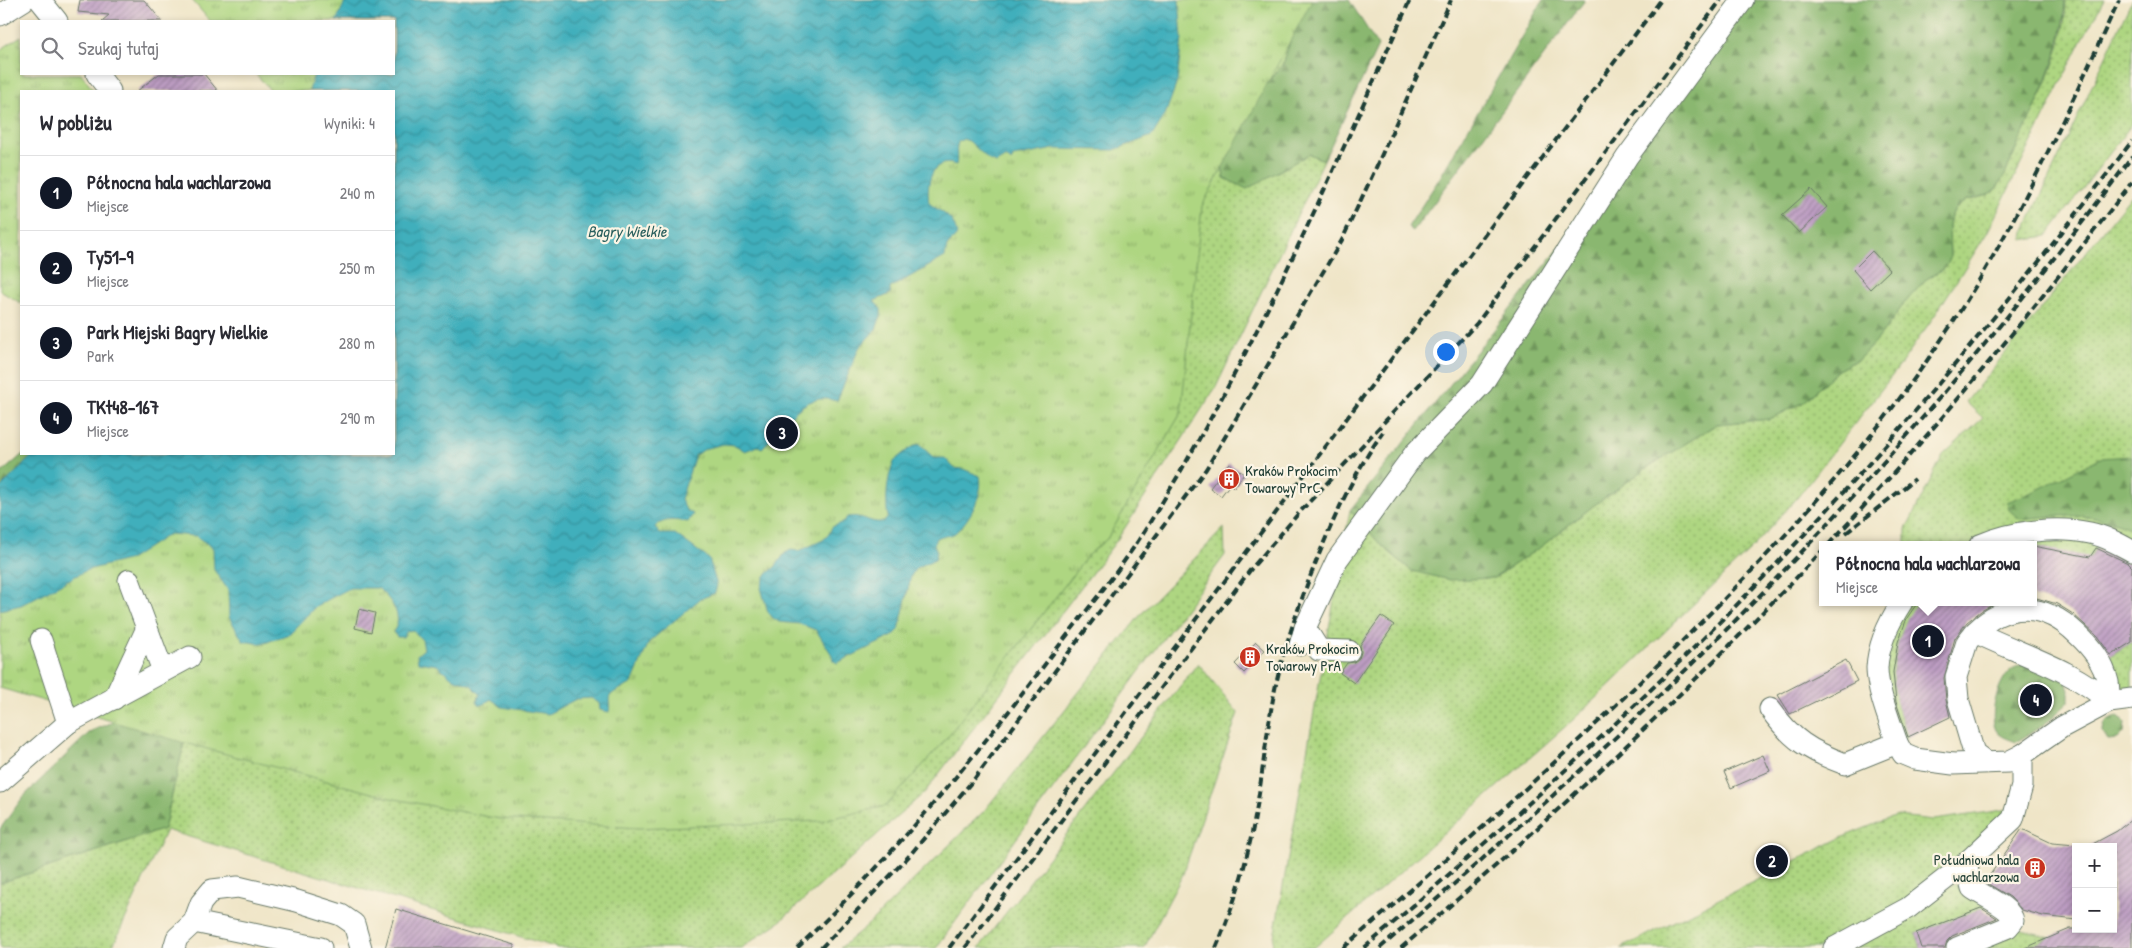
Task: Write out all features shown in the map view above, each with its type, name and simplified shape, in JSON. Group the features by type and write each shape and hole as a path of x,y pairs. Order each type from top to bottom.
{"street":[{"path":"0,15 24,0"},
{"path":"40,0 56,20"},
{"path":"1349,650 1319,650 1302,636 1337,560 1415,453 1482,384 1627,157 1743,0"},
{"path":"98,75 109,90"},
{"path":"1992,541 2026,533 2071,531 2106,538 2132,551"},
{"path":"129,580 163,671"},
{"path":"1900,606 1892,618 1882,644 1877,668 1881,690 1897,743 1903,754 1915,759 1953,764 2008,762 2022,755 2062,728 2109,702 2132,699"},
{"path":"1986,762 1974,753 1958,699 1956,677 1967,642 1986,622 2009,611 2028,609 2053,615 2070,627 2090,646 2101,662 2108,683 2109,702"},
{"path":"114,699 147,628"},
{"path":"1975,632 2052,666 2098,692 2109,702"},
{"path":"41,640 68,723"},
{"path":"0,782 68,723 190,657"},
{"path":"1770,709 1785,730 1818,754 1845,764 1897,743"},
{"path":"1834,948 1908,908 1966,863 2014,819 2022,786 2022,755"},
{"path":"1957,948 2008,927 2013,921 2012,916 2005,909 1972,888 1966,863"},
{"path":"174,948 177,938 194,922 200,903 212,890 238,887 297,901 341,915 354,924 361,948"},
{"path":"194,922 321,948"}],"green space":[{"path":"192,0 1312,0 1202,206 1181,413 1107,539 1089,554 941,745 886,806 820,821 638,828 500,819 390,798 185,743 0,688 0,521 395,455 395,90 270,90 257,75 395,75 395,20 209,20"},
{"path":"1302,0 1284,62 1270,81 1236,106 1274,174 1309,154 1324,160 1216,387 1117,540 925,792 778,923 741,948 558,948 166,830 112,948 0,948 0,883 164,829 197,688"},
{"path":"1302,0 1349,0 1378,46 1324,160 1309,154 1247,189 1224,178 1220,149 1236,106 1270,81 1284,62"},
{"path":"1543,0 1585,0 1413,231 1408,227 1439,179"},
{"path":"1751,0 2065,0 2063,23 2051,68 2005,175 1995,190 1988,195 1967,200 1958,206 1951,215 1949,225 1950,259 1946,267 1925,280 1903,305 1878,339 1859,359 1838,370 1804,402 1770,419 1717,424 1648,467 1593,506 1542,546 1494,578 1450,580 1412,571 1380,544 1350,510 1648,137"},
{"path":"2066,0 2104,0 2081,42 1987,233 1935,315 1898,368 1797,498 1752,548 1575,718 1314,948 1272,948 1350,510 1380,544 1412,571 1494,578 1542,546 1593,506 1648,467 1717,424 1770,419 1804,402 1838,370 1859,359 1878,339 1903,305 1925,280 1946,267 1950,258 1949,225 1951,215 1958,206 1967,200 1988,195 1995,190 2005,175 2052,68 2064,23"},
{"path":"2132,0 2132,124 2047,236 2023,240 2024,232"},
{"path":"20,37 20,75 82,75 93,90 20,90 20,302 0,291 0,50"},
{"path":"2132,195 2132,567 2098,544 2087,562 2037,546 2037,541 1906,541 1906,529 1943,455 1983,418 1966,402"},
{"path":"22,455 33,455 0,488 0,474"},
{"path":"2132,456 2132,529 2090,517 2050,516 2020,519 2009,510 2007,502 2037,490 2100,458"},
{"path":"1224,528 1225,555 936,948 840,948 870,923 984,811 1142,613"},
{"path":"1900,606 1916,606 1901,635 1896,652 1894,684 1901,719 1908,737 1897,743 1881,644"},
{"path":"2132,642 2132,699 2130,700 2107,658"},
{"path":"1198,663 1238,713 1183,874 1144,948 979,948"},
{"path":"2023,664 2066,680 2069,702 2045,724 2016,742 2005,738 1996,730 1993,715 1996,697 2003,680 2012,669"},
{"path":"197,688 164,829 0,883 0,829 23,797 91,731"},
{"path":"2118,717 2125,722 2124,733 2118,739 2108,740 2103,733 2104,726 2108,720"},
{"path":"2017,808 1966,863 1834,948 1621,948 1843,837 1885,820 1898,816 1934,820"},
{"path":"1955,884 1991,905 1916,933 1921,948 1856,948"},
{"path":"2018,929 2050,937 2023,948 1970,948"}],"water":[{"name":"Bagry Wielkie","path":"346,0 1179,0 1182,38 1177,82 1165,115 1152,136 1114,150 1054,149 1013,157 1011,162 1006,157 996,163 989,160 969,141 963,139 958,142 956,165 948,163 936,168 928,188 929,203 951,219 957,235 947,246 945,257 890,288 890,294 874,301 881,309 881,316 876,329 859,348 837,401 813,400 804,405 786,421 762,448 758,446 745,451 735,445 724,444 707,448 695,455 681,499 686,510 693,514 688,522 666,521 655,527 660,534 675,534 709,559 717,585 715,593 700,599 649,642 632,683 610,696 609,712 600,710 599,703 591,698 576,699 548,714 502,707 491,699 482,705 479,704 477,701 480,694 471,685 451,677 437,665 418,662 417,655 424,649 422,640 413,630 407,631 403,637 397,637 393,632 396,626 397,614 387,597 378,588 350,588 316,606 289,634 262,644 243,641 229,617 228,590 214,570 213,548 196,536 169,534 131,559 87,570 21,605 0,610 0,488 33,455 395,455 395,90 309,90 314,75 395,75 395,20 336,20"},
{"path":"919,444 934,458 945,458 954,468 963,469 980,476 981,483 978,499 970,515 955,533 936,538 934,544 937,552 935,559 916,568 911,576 899,630 893,636 837,663 833,660 832,655 816,630 800,624 779,622 768,612 761,588 765,576 776,566 785,553 791,550 799,551 823,540 829,534 832,527 844,522 847,517 853,516 874,522 884,522 888,517 887,489 894,462"}],"building":[{"path":"80,0 144,0 161,20 103,20 109,15 78,12"},
{"path":"158,75 205,75 217,90 138,90"},
{"path":"1811,189 1827,207 1799,233 1782,215"},
{"path":"1872,251 1890,270 1870,289 1853,270"},
{"name":"Kraków Prokocim Towarowy PrC","path":"1229,463 1244,474 1234,488 1230,484 1221,496 1210,488"},
{"path":"2037,547 2090,557 2096,548 2128,563 2132,567 2132,642 2111,655 2097,636 2073,614 2057,604 2037,598"},
{"path":"1915,606 1990,606 1967,622 1955,638 1944,678 1950,717 1908,737 1896,702 1893,672 1898,642 1907,618"},
{"path":"359,609 375,613 371,632 355,628"},
{"path":"1381,616 1394,625 1354,683 1340,673 1347,663 1354,662 1359,658 1361,652 1360,645"},
{"name":"Kraków Prokocim Towarowy PrA","path":"1256,642 1265,650 1244,673 1235,664"},
{"path":"1846,660 1857,681 1790,714 1778,695"},
{"path":"1763,755 1770,771 1731,788 1724,772"},
{"path":"2132,819 2132,948 2025,948 2070,929 2072,929 2072,933 2117,933 2117,843 2094,843 2117,831"},
{"name":"Południowa hala wachlarzowa","path":"2022,829 2052,843 2072,845 2072,920 2043,916 2022,910 2010,897 1985,882"},
{"path":"1981,908 1997,918 1952,936 1947,941 1945,948 1921,948 1916,933"},
{"path":"396,909 514,945 514,948 385,948"}],"railway":[{"path":"797,948 867,878 964,767 1108,583 1138,541 1215,411 1250,344 1284,276 1410,0"},
{"path":"821,948 909,856 975,778 1206,469 1342,240 1451,0"},
{"path":"949,948 1661,0"},
{"path":"965,948 1251,569 1298,514 1477,323 1721,0"},
{"path":"1343,948 1510,803 1631,690 1746,577 1852,459 1917,375 1947,331 1996,251 2039,169 2119,0"},
{"path":"1364,948 1466,860 1615,724 1712,630 1809,530 1858,477 1952,368 2044,255 2132,141"},
{"path":"1380,948 1510,834 1595,756 1679,677 1775,580 1882,464 1985,344 2132,157"},
{"path":"1832,541 1946,413 2132,182"},
{"path":"1216,948 1234,900 1252,834 1275,689 1290,633 1333,521 1361,466 1383,432"},
{"path":"1846,533 1915,479"},
{"path":"1401,948 1564,804 1670,704 1819,554"},
{"path":"2027,705 2046,695"}],"place":[{"name":"Park Miejski Bagry Wielkie","path":"782,433"},
{"name":"Kraków Prokocim Towarowy PrC","path":"1229,479"},
{"name":"Północna hala wachlarzowa","path":"1928,641"},
{"name":"Kraków Prokocim Towarowy PrA","path":"1250,657"},
{"name":"TKt48-167","path":"2036,700"},
{"name":"Ty51-9","path":"1772,861"},
{"name":"Południowa hala wachlarzowa","path":"2035,868"}]}
